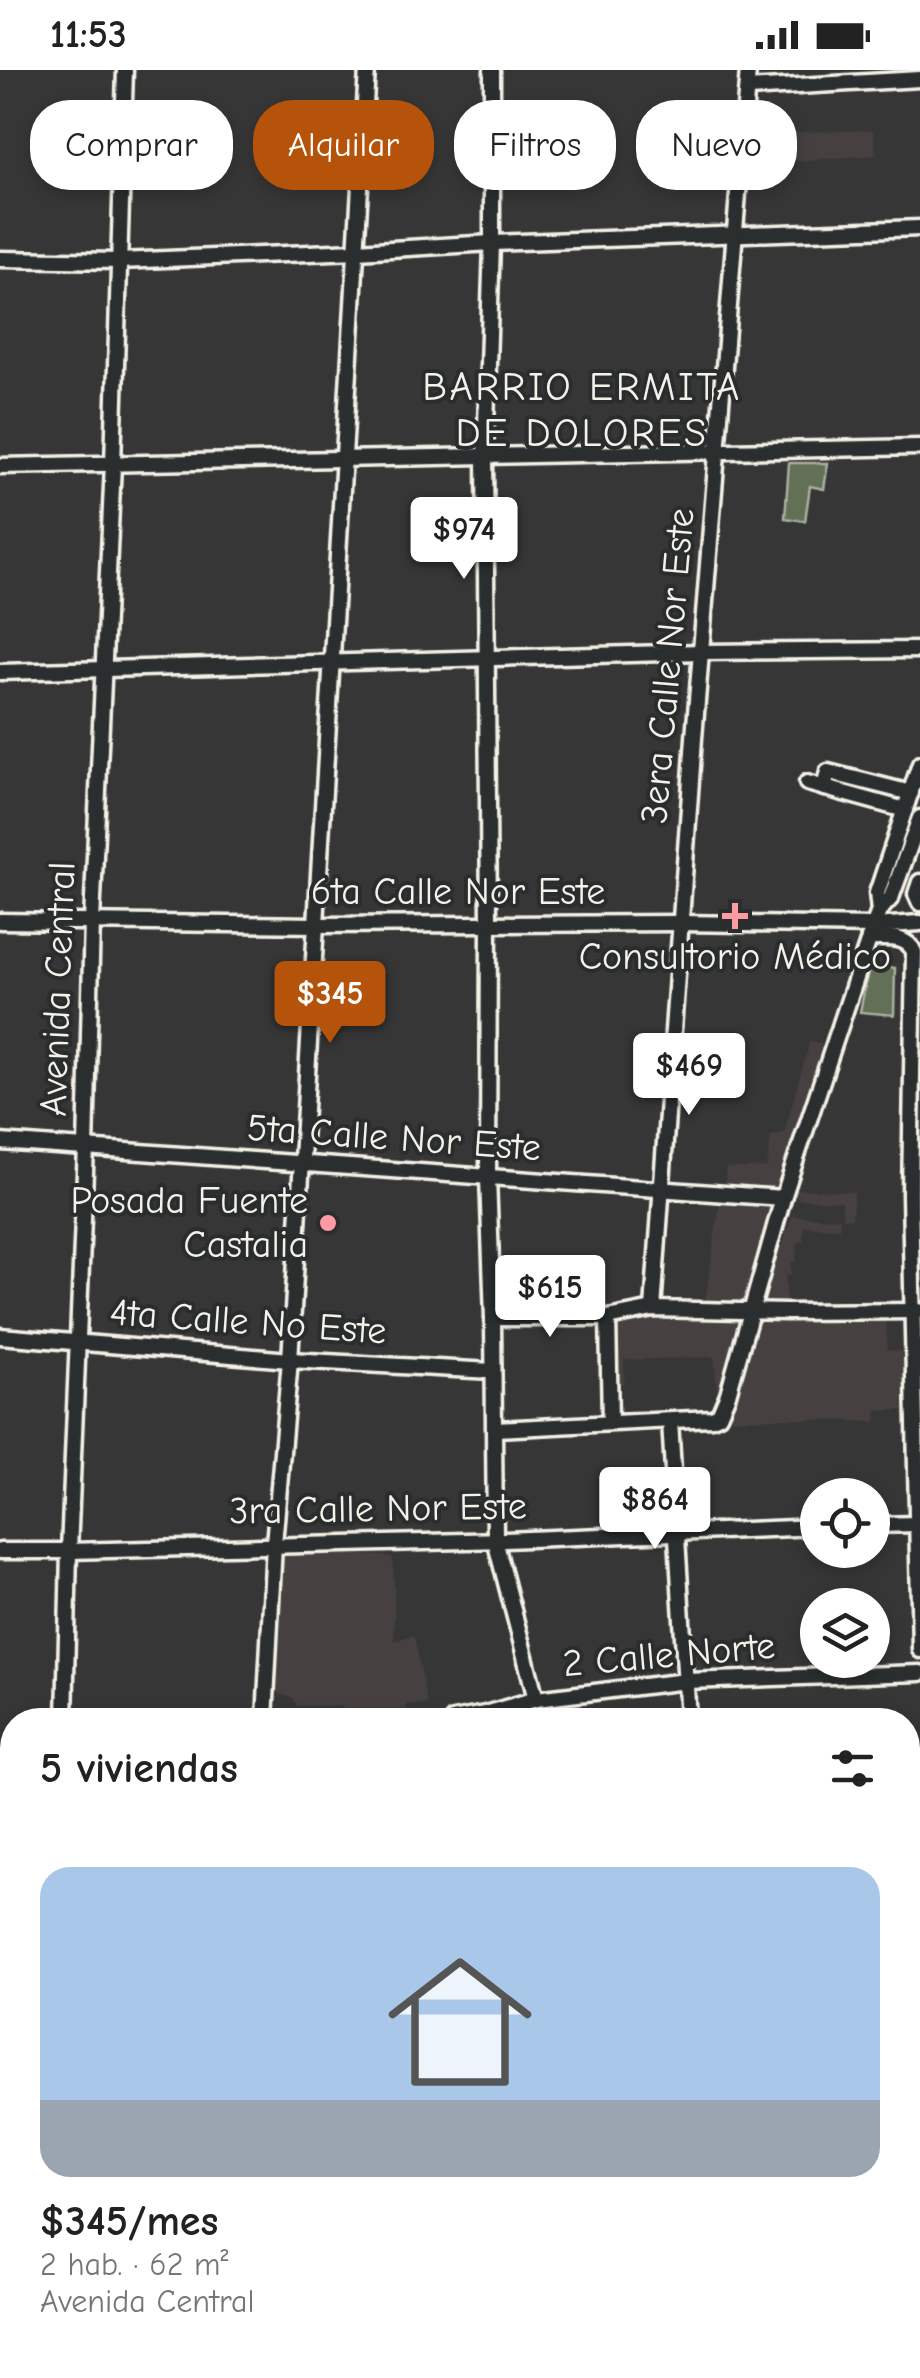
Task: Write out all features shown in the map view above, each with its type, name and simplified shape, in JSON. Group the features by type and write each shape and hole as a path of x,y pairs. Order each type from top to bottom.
{"street":[{"name":"Avenida Central","path":"64,1708 92,921 113,464 124,70"},
{"path":"266,1708 367,70"},
{"path":"492,70 492,242 485,456 488,1178 496,1540 536,1699"},
{"name":"3era Calle Nor Este","path":"652,1308 748,70"},
{"path":"747,88 920,79"},
{"path":"0,259 119,261 357,252 492,242 920,228"},
{"path":"0,466 920,448"},
{"path":"0,672 702,652 920,650"},
{"path":"495,1429 719,1415 783,1198 874,925 877,893 920,764"},
{"path":"824,788 828,772 910,793"},
{"path":"806,783 918,824 891,898 874,925"},
{"path":"920,882 916,894 920,903"},
{"name":"6ta Calle Nor Este","path":"0,921 316,925 918,923"},
{"path":"874,925 910,944 914,952 920,1650"},
{"name":"5ta Calle Nor Este","path":"0,1142 783,1198"},
{"path":"493,1318 608,1318 652,1308 917,1311"},
{"path":"608,1318 610,1422"},
{"name":"4ta Calle No Este","path":"0,1336 290,1360 492,1370"},
{"path":"670,1421 687,1708"},
{"path":"890,1525 918,1524"},
{"name":"3ra Calle Nor Este","path":"0,1550 496,1540 800,1528"},
{"name":"2 Calle Norte","path":"511,1708 536,1699 686,1681 920,1672"}],"shaded area":[{"path":"873,130 876,155 797,161 797,132"},
{"path":"810,1041 822,1043 780,1189 724,1190 726,1168 767,1168 771,1136 784,1133"},
{"path":"797,1189 854,1192 852,1219 842,1215 842,1201 797,1199"},
{"path":"720,1202 769,1202 774,1209 747,1302 743,1306 704,1309"},
{"path":"792,1216 840,1218 839,1228 804,1226 803,1241 797,1243 796,1262 791,1262 791,1275 786,1275 785,1321 886,1319 887,1350 903,1351 903,1410 876,1410 876,1422 731,1419 731,1394"},
{"path":"748,1317 719,1410 714,1357 624,1360 624,1383 615,1383 613,1330 624,1321"},
{"path":"282,1553 392,1557 394,1641 414,1635 427,1704 406,1704 406,1708 297,1706 293,1698 271,1691"}],"green space":[{"path":"789,463 828,463 824,489 810,486 805,521 785,518"},
{"path":"869,967 895,968 894,1015 860,1012"}],"place":[{"name":"Consultorio Médico","path":"735,916"},
{"name":"Posada Fuente Castalia","path":"328,1223"}],"district":[{"name":"BARRIO ERMITA DE DOLORES","path":"582,410"}]}
